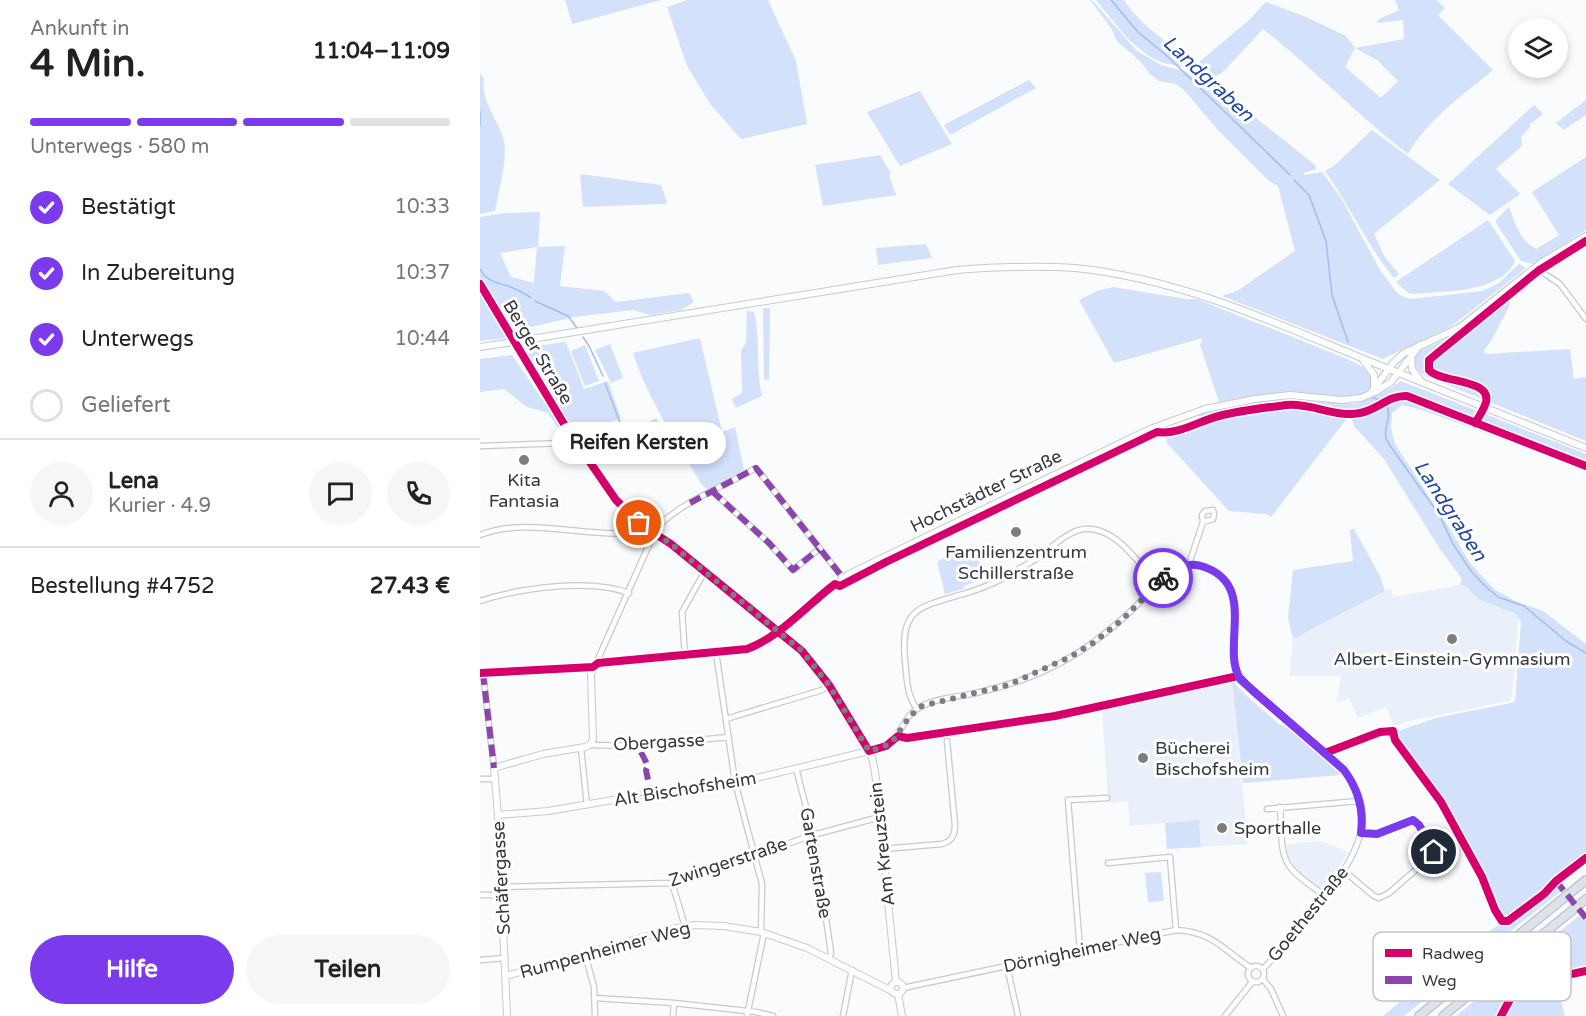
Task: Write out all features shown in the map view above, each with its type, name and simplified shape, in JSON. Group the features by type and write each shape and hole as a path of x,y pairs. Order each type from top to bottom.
{"highway":[{"path":"1522,932 1586,880"},
{"path":"1546,932 1586,899"},
{"path":"1419,1016 1437,1001"},
{"path":"1443,1016 1461,1001"}],"street":[{"path":"1372,391 1404,353 1459,328 1542,262 1586,236"},
{"path":"480,347 915,276 995,267 1041,267 1102,272 1173,287 1228,304 1586,448"},
{"path":"1545,274 1560,284 1586,319"},
{"name":"Berger Straße","path":"480,284 507,332 615,500 643,526 671,544 778,631"},
{"name":"Hochstädter Straße","path":"598,664 747,649 778,631 843,578 1175,418 1221,405 1255,399 1294,395 1349,400 1384,388 1399,373 1420,345"},
{"path":"1411,355 1411,365 1421,382"},
{"path":"1361,358 1374,375 1372,391"},
{"path":"480,446 564,443 573,437"},
{"path":"591,742 591,674 598,664 598,659 654,533 671,515 712,490 756,468 843,578"},
{"path":"712,490 793,570 819,549"},
{"path":"869,751 892,742 917,709 935,702 1008,685 1060,663 1103,635 1133,610 1157,584 1175,569 1189,564 1203,522"},
{"path":"480,535 498,530 531,527 605,534 636,533 643,526"},
{"path":"1017,570 1070,534 1088,529 1107,534 1118,542 1157,584"},
{"name":"Goethestraße","path":"1189,564 1205,567 1218,574 1230,591 1235,615 1234,663 1238,676 1341,767 1351,781 1362,815 1361,833 1355,852 1344,871 1263,969"},
{"path":"685,656 682,612 705,572"},
{"path":"917,709 908,693 903,640 905,628 912,615 927,604 972,592 1006,577"},
{"path":"480,602 500,596 581,584 629,592"},
{"name":"Am Kreuzstein","path":"778,631 802,651 829,685 869,751 876,779 895,993"},
{"path":"716,652 735,782 763,889 762,933 748,1014"},
{"path":"494,768 482,673 598,664"},
{"path":"726,719 822,690 829,685"},
{"name":"Obergasse","path":"494,768 543,754 581,748 591,742 635,746 729,737"},
{"path":"883,849 942,844 954,837 955,825 947,741"},
{"path":"581,748 587,805"},
{"name":"Alt Bischofsheim","path":"498,815 548,811 735,782 869,751"},
{"name":"Schäfergasse","path":"494,768 507,1016"},
{"name":"Gartenstraße","path":"796,768 813,835 831,953 829,958"},
{"path":"480,779 494,779"},
{"path":"1080,950 1068,800 1107,798"},
{"path":"1267,809 1359,801"},
{"path":"1280,807 1283,845 1288,862 1294,871 1325,896"},
{"name":"Zwingerstraße","path":"502,887 672,883 813,835 880,818"},
{"path":"1344,871 1379,898 1389,893 1433,855 1432,847 1419,825 1413,820 1377,834 1361,833"},
{"path":"1108,863 1170,856 1176,930"},
{"path":"672,883 685,926"},
{"path":"480,895 502,895"},
{"name":"Rumpenheimer Weg","path":"506,976 685,926 731,926 762,933 807,948 895,993"},
{"name":"Dörnigheimer Weg","path":"903,988 1176,930 1197,933 1215,940 1251,968"},
{"path":"585,954 595,998 595,1016"},
{"path":"480,960 505,957"},
{"path":"1007,966 1018,1016"},
{"path":"1263,979 1253,981 1249,977 1251,968 1256,966 1263,969 1263,979 1271,989 1283,1016"},
{"path":"843,1016 852,970"},
{"name":"Rumpenheimer Weg","path":"873,981 894,983"},
{"path":"1225,1016 1253,981"},
{"path":"894,983 902,984 903,988 901,992 895,993 902,1016"},
{"path":"595,998 674,1003 773,1016"},
{"path":"673,1016 674,1003"}],"shaded area":[{"path":"565,0 661,0 572,24"},
{"path":"687,0 768,0 796,61 807,124 741,139 711,105 687,66 667,7"},
{"path":"1090,0 1137,51 1161,65 1184,71 1208,83 1241,106 1315,165 1316,169 1304,175 1322,172 1341,198 1380,270 1397,293 1412,299 1482,291 1499,283 1519,264 1526,268 1452,326 1383,359 1222,296 1237,291 1295,251 1278,186 1269,181 1217,129 1184,90 1176,84 1159,81 1150,74 1141,62 1117,41 1111,28"},
{"path":"1096,0 1124,0 1148,27 1167,43 1198,63 1248,21 1266,2 1306,17 1346,36 1355,48 1404,39 1403,20 1377,23 1379,19 1399,10 1395,0 1436,0 1445,8 1438,15 1493,70 1436,119 1408,154 1263,29 1222,73 1209,79 1185,67 1163,63 1150,57 1128,39","holes":["1355,48 1377,60 1398,81 1381,98 1345,67"]},
{"path":"480,73 484,79 487,103 502,133 505,149 495,211 480,214"},
{"path":"1029,80 1036,88 950,135 944,125"},
{"path":"920,91 952,144 900,166 867,112"},
{"path":"1586,100 1586,115 1564,130 1556,123"},
{"path":"1534,105 1543,114 1530,124 1521,137 1522,146 1496,169 1520,194 1490,215 1448,184"},
{"path":"1372,130 1440,180 1374,234 1384,256 1399,274 1394,278 1375,252 1325,171 1335,165"},
{"path":"880,155 891,174 889,175 896,195 823,206 815,165"},
{"path":"1586,157 1586,230 1533,264 1521,261 1496,220 1509,207 1522,236 1530,246 1536,249 1559,235 1532,192"},
{"path":"580,174 661,185 667,202 665,204 583,207"},
{"path":"540,212 538,247 565,246 560,286 604,291 616,302 689,293 694,302 681,310 650,315 633,310 574,317 510,332 480,278 480,217 505,213","holes":["537,247 534,283 511,277 500,253"]},
{"path":"1488,220 1515,261 1498,279 1485,285 1455,291 1414,294 1408,293 1396,282"},
{"path":"926,244 932,258 878,265 876,248"},
{"path":"1113,287 1197,299 1363,367 1371,378 1370,389 1361,395 1341,398 1289,392 1219,402 1200,345 1203,338 1114,363 1079,300 1097,291"},
{"path":"481,291 507,338 480,341"},
{"path":"1509,301 1510,305 1484,350 1485,354 1570,349 1574,379 1586,377 1586,441 1428,377 1416,367 1415,357 1419,351 1449,338 1488,312 1456,338 1430,355 1426,361 1431,374 1452,381 1453,377 1433,371 1430,366 1432,359"},
{"path":"763,308 770,308 769,379 764,380"},
{"path":"747,311 754,312 756,322 762,396 736,408 732,399 742,393 741,351 746,342"},
{"path":"700,338 722,432 735,427 744,470 707,489 702,485 664,420 633,353"},
{"path":"566,342 584,389 608,381 621,419 573,431 523,354 527,347"},
{"path":"610,344 623,378 611,383 595,350"},
{"path":"585,345 599,381 585,386 571,351"},
{"path":"512,355 566,434 563,436 548,413 527,407 504,389 480,392 480,359"},
{"path":"1401,381 1586,454 1586,465 1482,424 1492,431 1491,435 1402,405 1392,413 1391,428 1395,444 1470,563 1494,589 1515,601 1543,611 1586,644 1586,856 1555,878 1534,899 1504,920 1483,875 1442,800 1415,761 1396,739 1395,732 1436,718 1515,701 1521,622 1516,614 1478,599 1466,586 1460,585 1462,579 1440,549 1384,459 1354,426 1349,410 1290,403 1205,417 1197,414 1222,407 1278,399 1355,404"},
{"path":"1301,407 1348,417 1271,517 1266,514 1229,511 1166,442 1168,436 1194,427 1203,421"},
{"path":"656,418 669,440 657,448 644,425"},
{"path":"1354,529 1380,576 1385,591 1293,639 1288,618 1293,570 1353,561 1350,530"},
{"path":"974,547 985,578 964,586 963,589 945,594 937,562 953,553"},
{"name":"Albert-Einstein-Gymnasium","path":"1460,585 1466,586 1478,599 1516,614 1519,619 1512,697 1509,701 1398,725 1393,724 1386,707 1358,718 1349,698 1336,703 1341,674 1338,676 1289,676 1293,639 1391,588 1393,597"},
{"path":"1232,681 1248,844 1201,847 1199,820 1130,826 1128,801 1108,803 1102,708"},
{"path":"1232,681 1280,725 1287,726 1341,775 1243,783"},
{"path":"1199,820 1201,847 1167,849 1165,823"},
{"path":"1322,841 1348,852 1328,885 1323,889 1318,888 1296,870 1287,854 1287,844"},
{"path":"1161,872 1164,901 1148,902 1145,873"},
{"path":"1555,883 1561,891 1510,932 1488,932 1501,923 1509,922 1545,895"},
{"path":"1581,914 1586,921 1586,970 1571,973 1571,932 1559,932"},
{"path":"1401,1001 1423,1001 1404,1016 1383,1016"},
{"path":"1474,1001 1508,1001 1500,1016 1456,1016"},
{"path":"1511,1001 1561,1001 1565,1016 1502,1016"}],"waterway":[{"name":"Landgraben","path":"1111,0 1138,32 1166,55 1290,175"},
{"path":"480,112 480,126"},
{"name":"Landgraben","path":"1294,180 1309,195 1326,241 1332,295 1348,342"},
{"path":"480,269 491,280 516,289 531,298"},
{"path":"535,301 568,316 577,328"},
{"path":"583,337 603,376"},
{"path":"605,383 626,438"},
{"name":"Landgraben","path":"1371,397 1382,401"},
{"name":"Landgraben","path":"1385,403 1389,412 1385,433 1387,441 1440,516 1453,544 1471,571 1498,597 1524,606 1566,641 1586,653"}],"marked path":[{"path":"690,503 756,468 843,578"},
{"path":"712,491 769,543 793,570 819,549"},
{"path":"483,673 494,768"},
{"path":"641,752 648,766 646,770 650,790 640,792 641,796"},
{"path":"1556,881 1586,918"}],"cycle path":[{"path":"1475,423 1485,405 1486,395 1474,385 1435,374 1429,370 1429,360 1538,271 1586,241"},
{"path":"480,284 567,429 616,500 643,526 671,544 802,651 829,685 869,751 886,746 898,736 907,738 1055,716 1238,676 1325,753 1380,732 1393,731 1395,740 1441,802 1482,877 1495,910 1502,921 1508,921 1586,858"},
{"path":"480,673 593,667 598,663 747,649 782,629 835,584 840,586 1157,432 1181,430 1211,418 1236,412 1296,405 1351,414 1366,411 1400,396 1407,396 1586,466"},
{"path":"1571,974 1586,971"},
{"path":"1501,1016 1509,1001"}],"way so far":[{"path":"639,523 671,544 802,651 829,685 869,751 892,742 910,716 922,706 1008,685 1070,657 1093,643 1122,620 1163,578"}],"place":[{"name":"Kita Fantasia","path":"524,460"},
{"name":"Reifen Kersten","path":"639,523"},
{"name":"Familienzentrum Schillerstraße","path":"1016,532"},
{"name":"Albert-Einstein-Gymnasium","path":"1452,639"},
{"name":"Bücherei Bischofsheim","path":"1143,758"},
{"name":"Sporthalle","path":"1222,828"}],"route":[{"path":"1163,578 1175,569 1189,564 1205,567 1225,581 1235,609 1234,663 1241,680 1344,770 1359,801 1362,815 1361,833 1377,834 1413,820 1419,825 1434,852"}]}
